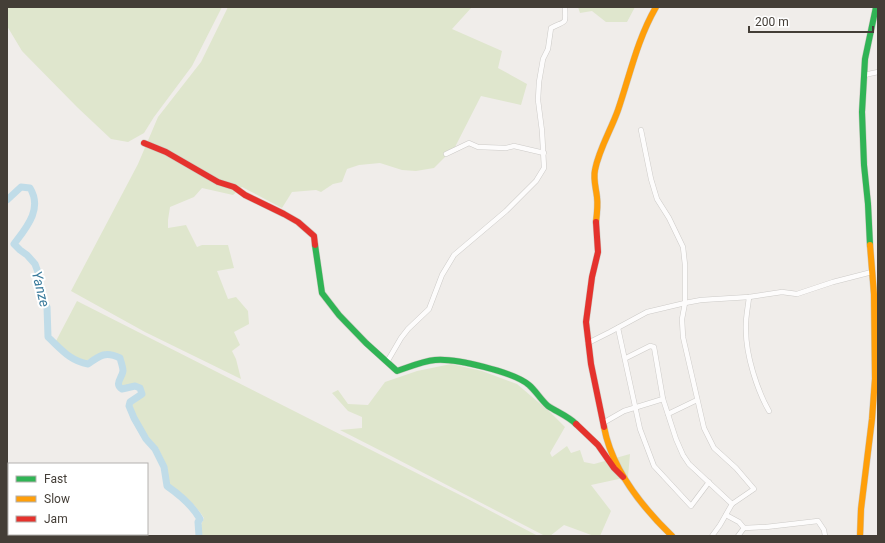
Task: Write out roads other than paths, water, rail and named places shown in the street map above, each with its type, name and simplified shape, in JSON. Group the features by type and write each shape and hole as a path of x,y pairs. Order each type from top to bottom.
{"main road":[{"path":"656,7 634,56 618,111 604,142 595,169 594,176 597,199 596,231 598,252 592,277 586,322 588,342 603,423 610,450 623,477 635,495 652,517 672,536"},
{"path":"860,536 861,509 869,446 874,379 875,308 862,136 862,112 865,59 876,7"},
{"path":"144,143 166,152 218,182 234,187 284,214 298,222 314,236 322,293 339,315 397,371 434,360 452,360 492,368 529,385 547,405 572,420 598,445 614,468 623,477"}],"street":[{"path":"387,362 408,329 429,309 442,275 454,256 487,226 506,212 536,181 544,168 544,153 538,100 540,74 542,59 548,49 550,30 566,20 565,7"},
{"path":"864,75 878,72"},
{"path":"640,130 657,199 669,218 683,247 685,265 685,303 682,319 683,337 704,428 714,448 736,468 754,488 732,504 712,536"},
{"path":"446,154 468,143 478,148 506,148 514,146 544,153"},
{"path":"588,342 647,312 701,300 749,297 782,292 797,294 872,272"},
{"path":"749,297 746,321 748,348 760,396 769,411"},
{"path":"618,328 626,358 640,429 654,466 691,506 709,482"},
{"path":"626,358 650,346 654,347 663,399 676,439 683,455 689,464 732,504"},
{"path":"603,423 624,411 663,399"},
{"path":"668,414 697,400"},
{"path":"726,514 739,522 744,528"},
{"path":"744,528 766,528 818,521 824,530 825,536"},
{"path":"738,536 744,528"}],"waterway":[{"name":"Yanze","path":"7,200 21,187 30,188 34,196 34,211 28,225 14,244 35,264 39,275 41,299 47,307 48,337 66,354 76,360 88,364 96,358 107,354 120,358 123,371 119,385 122,389 135,386 140,388 142,394 130,402 129,406 146,439 155,449 164,467 167,486 177,493 193,509 200,519 198,522 199,536"}]}
